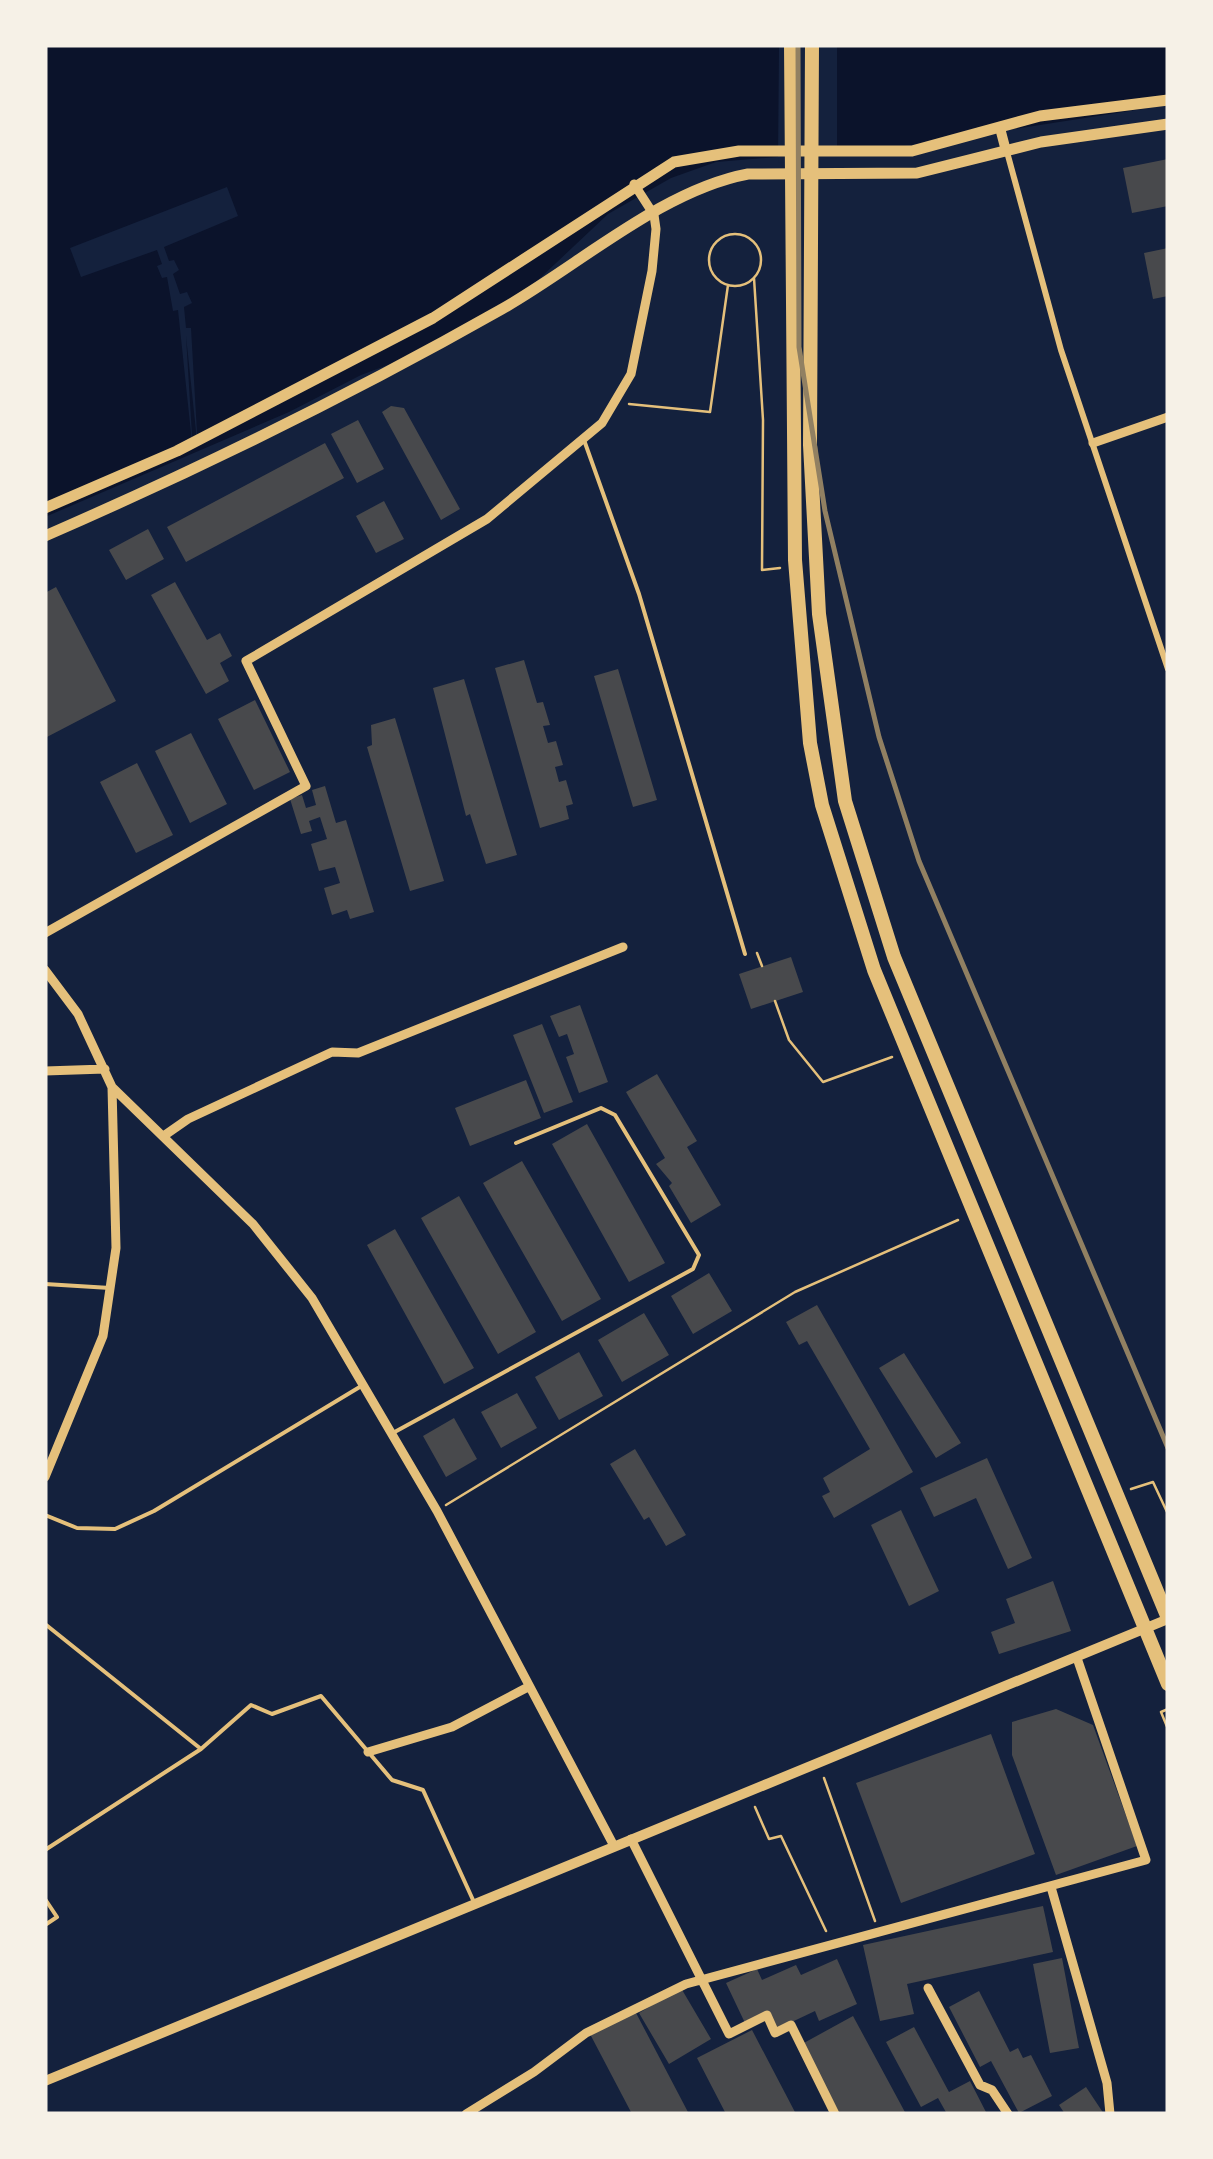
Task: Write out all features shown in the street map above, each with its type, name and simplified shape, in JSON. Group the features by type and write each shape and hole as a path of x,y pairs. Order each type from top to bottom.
{"highway":[{"path":"791,45 796,567 810,742 822,805 842,878 907,1051 1168,1684"},
{"path":"812,45 810,446 819,614 846,800 894,957 1168,1619"}],"main road":[{"path":"45,508 177,451 467,299 634,184 674,162 704,154 912,151 1058,113 1168,100"},
{"path":"45,536 186,474 348,393 507,307 704,186 748,174 916,174 1006,151 1168,124"},
{"path":"335,369 348,393"}],"street":[{"path":"1000,128 1061,350 1168,668"},
{"path":"45,934 306,786 246,661 487,520 584,440 618,402 640,340 656,229 654,215 634,184"},
{"path":"1093,443 1168,416"},
{"path":"165,1135 188,1119 332,1052 358,1054 623,947"},
{"path":"45,970 78,1014 112,1087 116,1248 103,1336 45,1477"},
{"path":"45,1070 105,1069"},
{"path":"112,1087 253,1224 312,1298 436,1511 614,1846"},
{"path":"45,2081 1168,1619"},
{"path":"466,2114 534,2072 586,2033 702,1979 1146,1860 1076,1658"},
{"path":"368,1752 452,1727 528,1687"},
{"path":"631,1839 730,2034 766,2015 776,2033 791,2025 836,2114"},
{"path":"1051,1888 1107,2082 1110,2114"},
{"path":"928,1988 980,2085 992,2090 1008,2114"}],"lane":[{"path":"584,440 639,594 746,954"},
{"path":"392,1434 693,1269 699,1255 615,1115 600,1108 516,1143"},
{"path":"45,1284 110,1288"},
{"path":"45,1515 77,1528 115,1529 154,1511 363,1385"},
{"path":"45,1624 201,1749"},
{"path":"45,1850 201,1749 251,1705 272,1714 321,1696 392,1780 423,1790 474,1904"},
{"path":"45,1899 57,1917 45,1925"}],"path":[{"path":"728,286 713,274 709,260 715,243 730,234 748,238 756,245 761,262 754,278 763,420 762,570 796,567"},
{"path":"728,286 754,278"},
{"path":"618,402 710,412 728,286"},
{"path":"775,1002 789,1040 823,1082 907,1051"},
{"path":"436,1511 795,1292 974,1213"},
{"path":"1118,1494 1153,1482 1168,1514"},
{"path":"1168,1709 1162,1712 1168,1729"},
{"path":"818,1763 879,1932"},
{"path":"748,1792 769,1839 780,1836 832,1945"}],"water":[{"path":"45,45 1168,45 1168,105 898,147 716,162 671,178 608,214 538,280 446,343 361,375 289,412 45,517"}],"pier":[{"path":"779,45 837,45 837,158 778,163"},
{"path":"227,187 238,216 164,247 169,261 174,260 179,270 173,274 180,294 187,292 192,303 184,307 186,328 191,328 198,450 186,336 193,452 178,310 173,311 167,277 162,278 157,266 162,264 157,250 81,277 70,248"}],"building":[{"path":"1168,159 1168,206 1132,213 1123,168"},
{"path":"1168,248 1168,296 1153,299 1144,253"},
{"path":"391,406 404,408 460,509 441,520 382,412"},
{"path":"358,420 384,469 357,483 331,434"},
{"path":"325,443 344,478 186,562 167,527"},
{"path":"384,501 404,539 376,553 356,516"},
{"path":"148,529 164,559 126,580 109,550"},
{"path":"175,582 207,640 220,633 232,656 220,663 229,681 206,694 151,595"},
{"path":"56,587 116,701 45,738 45,593"},
{"path":"524,660 537,703 543,702 550,725 543,726 548,743 556,741 563,765 555,767 559,782 566,780 573,804 566,806 569,819 540,828 495,668"},
{"path":"618,669 657,800 633,807 594,676"},
{"path":"464,679 517,855 486,864 470,814 466,816 433,688"},
{"path":"255,700 290,772 254,790 218,719"},
{"path":"395,718 444,881 410,891 367,747 372,745 371,725"},
{"path":"191,733 227,804 190,823 155,751"},
{"path":"137,763 173,835 136,853 100,782"},
{"path":"325,786 336,823 346,820 374,912 350,919 347,910 332,915 324,888 340,883 335,867 319,871 311,844 327,839 320,817 309,821 312,831 301,834 290,799 302,795 306,808 316,805 312,790"},
{"path":"791,957 803,992 751,1009 739,974"},
{"path":"580,1005 608,1082 579,1093 566,1057 574,1054 567,1034 559,1037 550,1016"},
{"path":"542,1024 573,1102 544,1113 513,1035"},
{"path":"657,1074 697,1141 687,1147 721,1205 691,1223 669,1186 672,1183 656,1164 665,1158 626,1092"},
{"path":"526,1080 541,1118 470,1146 455,1108"},
{"path":"587,1124 665,1263 629,1282 552,1144"},
{"path":"522,1161 601,1299 562,1321 483,1183"},
{"path":"459,1196 536,1332 498,1354 421,1218"},
{"path":"395,1229 474,1368 444,1384 367,1245"},
{"path":"709,1273 732,1311 693,1334 671,1296"},
{"path":"817,1305 913,1472 834,1518 822,1496 830,1492 823,1478 870,1449 807,1341 799,1345 786,1322"},
{"path":"644,1313 669,1355 622,1382 598,1340"},
{"path":"579,1352 603,1396 559,1420 535,1377"},
{"path":"904,1353 961,1443 936,1458 879,1368"},
{"path":"517,1393 537,1428 501,1448 481,1412"},
{"path":"454,1418 477,1459 446,1477 423,1436"},
{"path":"635,1449 686,1535 666,1546 649,1517 644,1520 610,1464"},
{"path":"987,1458 1032,1558 1008,1569 976,1498 934,1517 920,1488"},
{"path":"901,1510 939,1591 909,1606 871,1525"},
{"path":"1053,1581 1071,1631 999,1654 991,1632 1015,1623 1006,1599"},
{"path":"1056,1709 1093,1725 1137,1846 1056,1875 1012,1755 1012,1722"},
{"path":"991,1734 1035,1854 901,1903 856,1783"},
{"path":"1043,1906 1053,1952 907,1984 914,2014 880,2021 863,1945"},
{"path":"1062,1958 1079,2048 1050,2053 1033,1964"},
{"path":"837,1959 857,2004 819,2021 815,2011 777,2029 769,2012 745,2023 726,1983 757,1969 762,1980 796,1965 801,1975"},
{"path":"681,1988 711,2039 669,2064 639,2013"},
{"path":"979,1991 1010,2052 1018,2048 1023,2058 1031,2055 1052,2096 1019,2113 991,2061 980,2067 949,2007"},
{"path":"635,2011 689,2114 632,2114 590,2034"},
{"path":"853,2016 906,2114 840,2114 802,2044"},
{"path":"914,2027 949,2092 970,2081 987,2114 947,2114 938,2098 921,2107 886,2042"},
{"path":"752,2030 796,2114 726,2114 697,2058"},
{"path":"1086,2087 1104,2114 1065,2114 1059,2105"}],"railway":[{"path":"798,45 799,347 825,511 879,737 919,861 1168,1448"}]}
